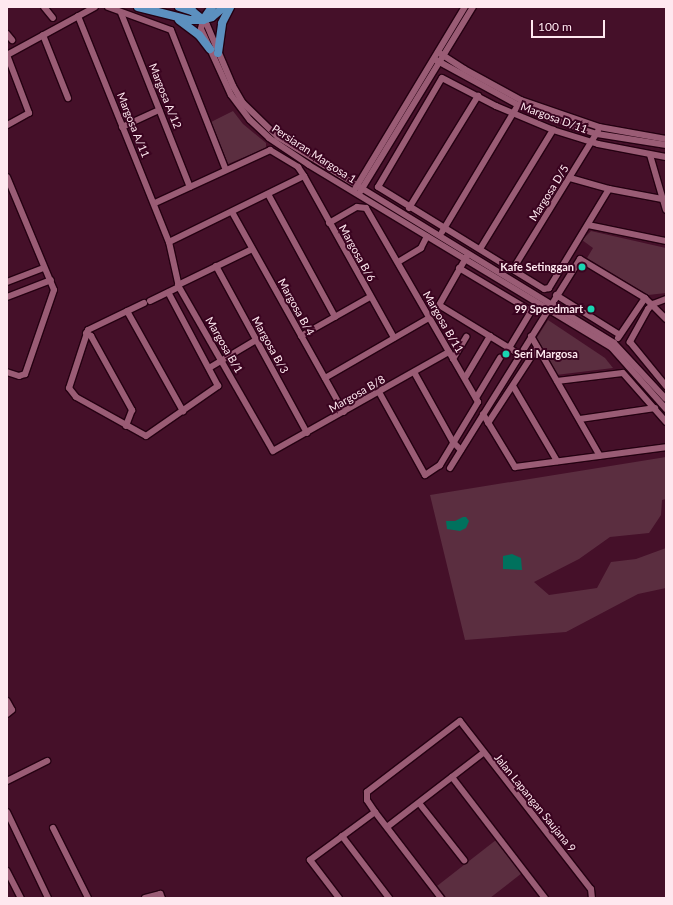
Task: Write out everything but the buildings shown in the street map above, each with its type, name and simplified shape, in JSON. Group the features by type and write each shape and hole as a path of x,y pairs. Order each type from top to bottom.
{"main road":[{"path":"138,7 161,14 189,26 210,50"},
{"path":"179,7 192,11 203,20"},
{"path":"203,20 212,7"},
{"path":"161,14 203,20 212,17 224,7"},
{"path":"218,53 222,23 230,7"}],"street":[{"path":"44,7 53,18"},
{"path":"7,125 29,113 7,55 94,7"},
{"path":"108,7 170,30 226,170"},
{"path":"359,190 363,181 437,61 465,7"},
{"path":"441,54 471,8"},
{"name":"Margosa A/12","path":"121,13 190,187"},
{"name":"Margosa A/11","path":"78,16 122,127 155,203 169,242"},
{"name":"Persiaran Margosa 1","path":"203,20 201,29 239,107 276,139 359,190 439,236 536,303 549,307"},
{"name":"Persiaran Margosa 1","path":"203,20 207,25 218,53 243,103 276,139 350,182 359,190 427,236 467,256 613,345 666,399"},
{"path":"7,34 12,40"},
{"path":"43,35 68,98"},
{"path":"441,54 521,100 599,127 666,139"},
{"path":"437,61 518,105 597,134 666,145"},
{"name":"Margosa D/11","path":"409,208 378,187 442,78 514,114 553,130 592,143 666,157"},
{"path":"478,96 409,208 546,289 588,225 609,189"},
{"path":"439,236 514,114 518,105"},
{"path":"122,127 159,110"},
{"name":"Margosa D/5","path":"513,269 592,143 599,127"},
{"path":"480,249 553,130"},
{"path":"155,203 270,150 276,139"},
{"name":"Margosa B/6","path":"270,150 298,167 304,176 394,338"},
{"path":"650,155 666,210"},
{"path":"169,242 304,176"},
{"path":"7,177 43,268 51,280 54,290 25,374 19,376 7,372"},
{"path":"570,178 609,189 662,199"},
{"path":"350,182 363,181"},
{"path":"268,194 335,317"},
{"name":"Margosa B/11","path":"329,223 357,207 366,208 476,398"},
{"name":"Margosa B/4","path":"232,212 344,412"},
{"path":"588,225 666,241"},
{"path":"398,262 421,248 427,236"},
{"name":"Margosa B/1","path":"169,242 179,286 274,452"},
{"path":"168,292 209,368 217,388 146,436 76,397 70,391 86,333 92,328 168,292 216,266 252,249"},
{"path":"467,256 439,305 518,354"},
{"path":"450,468 518,354 580,259 645,298 653,304 666,319"},
{"name":"Margosa B/3","path":"216,266 307,433"},
{"path":"7,282 43,268"},
{"path":"459,268 531,311"},
{"path":"7,297 51,280"},
{"path":"556,295 620,335"},
{"path":"301,336 370,297"},
{"path":"613,345 645,298"},
{"path":"666,299 653,304 648,309 630,339 630,344 666,386"},
{"path":"509,348 536,303"},
{"path":"127,311 183,411"},
{"path":"325,378 429,318"},
{"path":"86,333 91,336 132,410 126,426"},
{"path":"465,378 490,336"},
{"path":"530,336 580,419 600,456"},
{"path":"453,359 466,337"},
{"path":"209,368 256,340"},
{"name":"Persiaran Margosa 1","path":"613,345 666,409"},
{"path":"488,424 537,348"},
{"name":"Margosa B/8","path":"274,452 449,352"},
{"path":"379,392 426,475 440,465 478,402 476,398 500,358"},
{"path":"414,372 453,442 461,450"},
{"path":"557,381 623,372 666,422"},
{"path":"513,386 556,461"},
{"path":"580,419 655,408"},
{"path":"483,414 514,467 666,447"},
{"path":"7,701 12,710 7,714"},
{"name":"Jalan Lapangan Saujana 9","path":"375,812 367,800 367,792 460,721 483,753 591,889 592,898"},
{"path":"387,827 483,753"},
{"path":"7,782 48,761"},
{"path":"452,777 545,898"},
{"path":"418,803 464,860"},
{"path":"7,812 48,898"},
{"path":"339,898 310,860 375,812 441,898"},
{"path":"53,828 88,898"},
{"path":"342,836 390,898"},
{"path":"7,871 21,898"},
{"path":"145,898 160,894 162,898"}],"shaded area":[{"path":"233,111 243,124 266,143 266,148 228,164 211,122"},
{"path":"591,231 666,248 666,293 648,295 587,258 593,248 582,240"},
{"path":"548,320 605,358 613,368 556,375 536,339"},
{"path":"666,457 666,499 662,500 661,515 649,533 610,537 579,559 534,582 549,595 597,588 611,562 636,559 666,548 666,588 638,594 566,632 465,640 430,495"},
{"path":"466,517 469,521 466,528 460,531 447,529 446,521 455,521"},
{"path":"512,554 521,558 522,570 503,569 503,556"},
{"path":"496,840 522,873 490,898 447,898 437,886"}],"place":[{"name":"Kafe Setinggan","path":"582,267"},
{"name":"99 Speedmart","path":"591,309"},
{"name":"Seri Margosa","path":"506,354"}]}
